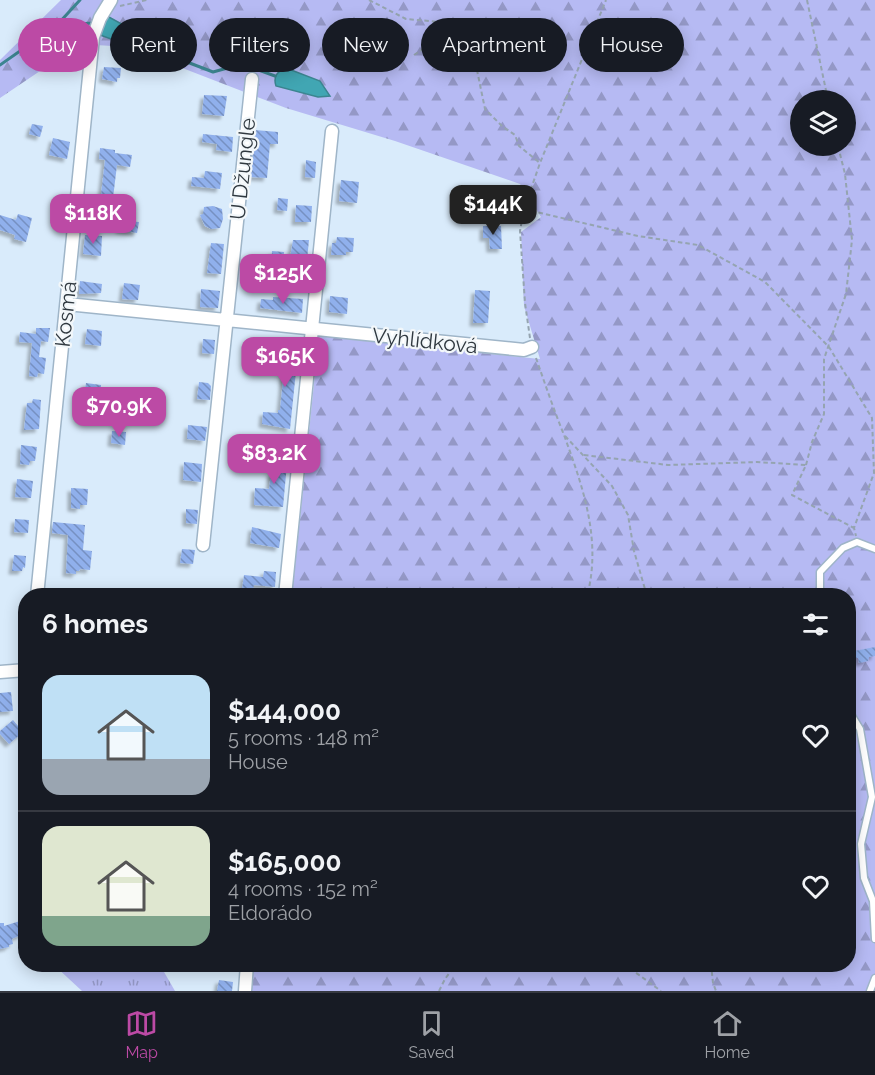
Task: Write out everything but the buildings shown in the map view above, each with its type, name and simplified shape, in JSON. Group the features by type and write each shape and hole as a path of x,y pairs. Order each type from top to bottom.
{"street":[{"name":"Kosmá","path":"37,588 93,37 108,4"},
{"name":"U Džungle","path":"204,545 252,80"},
{"path":"286,588 332,132"},
{"name":"Vyhlídková","path":"67,304 524,350 532,347"},
{"path":"0,672 18,671"},
{"path":"245,991 246,972"}],"lane":[{"path":"820,588 820,572 843,548 857,542 875,549"},
{"path":"856,722 860,729 873,797 861,844 864,878 873,901 875,939"},
{"path":"870,991 875,978"}],"path":[{"path":"108,4 147,0"},
{"path":"369,0 406,19 421,20"},
{"path":"589,588 593,575 588,506 532,347 525,303 520,231 524,209 540,163 606,0"},
{"path":"807,0 826,90"},
{"path":"414,55 421,50"},
{"path":"477,72 485,110 515,135 519,146 540,163"},
{"path":"840,156 845,174 852,240 846,294 824,359 824,414 812,442 806,465 792,495 854,528"},
{"path":"524,209 638,236 698,245 765,282 829,347 872,418 874,473 854,528 857,542"},
{"path":"563,434 612,486 628,515 634,551 645,588"},
{"path":"584,455 668,465 757,462 806,465"},
{"path":"440,991 450,972"},
{"path":"635,972 661,991"},
{"path":"712,972 716,991"}],"green space":[{"path":"61,0 875,0 875,991 250,991 252,972 856,972 856,588 293,588 319,336 540,359 524,306 521,232 541,217 520,184 395,141 286,108 193,72 197,72 197,18 110,18 110,46 98,45 98,18 43,18"},
{"path":"18,42 18,72 39,72 0,98 0,60"},
{"path":"62,972 164,972 175,991 82,991"}],"shaded area":[{"path":"107,16 111,18 110,39 100,35 101,24"},
{"path":"279,72 296,72 320,81 330,96 318,97 276,86 276,75"}],"waterway":[{"path":"0,65 57,25 80,0"},
{"path":"197,66 213,72 242,64 275,76"}]}
